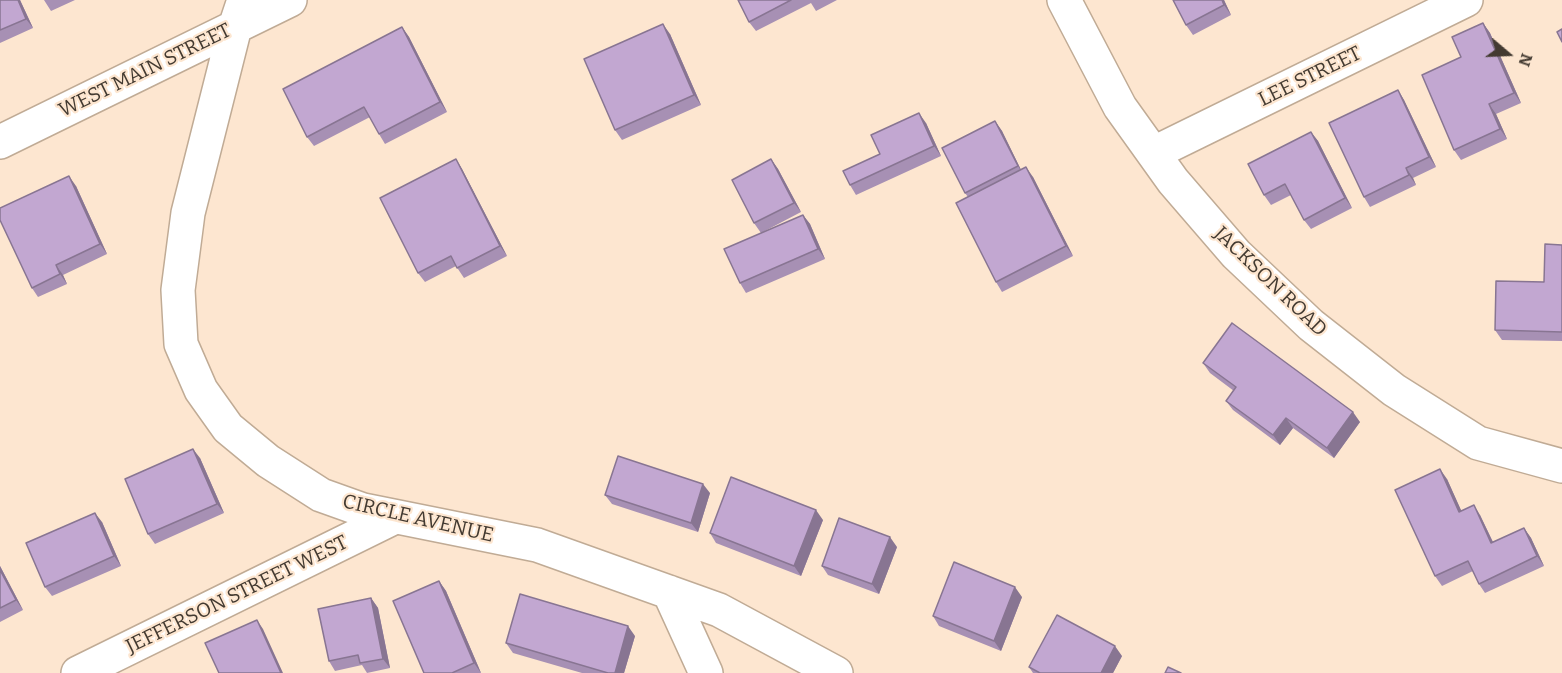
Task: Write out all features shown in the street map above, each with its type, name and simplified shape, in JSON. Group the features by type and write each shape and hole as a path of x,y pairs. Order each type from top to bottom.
{"street":[{"name":"WEST MAIN STREET","path":"0,142 240,14 290,0"},
{"name":"JACKSON ROAD","path":"1064,0 1120,107 1173,181 1236,254 1311,325 1394,390 1478,442 1562,466"},
{"name":"LEE STREET","path":"1154,153 1466,0"},
{"name":"CIRCLE AVENUE","path":"240,14 188,213 178,290 182,344 201,390 228,428 268,461 321,495 363,510 537,544 719,610 836,673"},
{"name":"JEFFERSON STREET WEST","path":"78,673 118,664 395,517"},
{"path":"669,592 706,673"}],"building":[{"path":"0,0 18,0 26,19 0,30"},
{"path":"738,0 791,0 749,22"},
{"path":"1173,0 1222,0 1224,5 1186,25"},
{"path":"1483,23 1514,93 1489,104 1500,129 1454,150 1422,75 1461,57 1452,37"},
{"path":"663,24 694,95 615,130 584,59"},
{"path":"402,27 440,102 379,134 364,107 307,137 283,89"},
{"path":"1562,29 1562,42 1557,32"},
{"path":"1398,90 1429,157 1406,168 1409,175 1364,197 1329,123"},
{"path":"919,113 934,146 850,185 843,171 880,154 871,135"},
{"path":"995,121 1018,166 965,193 942,148"},
{"path":"1311,132 1345,198 1304,220 1285,184 1264,195 1248,164"},
{"path":"456,159 500,246 457,268 451,256 418,273 380,198"},
{"path":"771,159 794,203 754,223 732,180"},
{"path":"1026,167 1066,246 996,282 956,203"},
{"path":"69,176 100,244 56,265 60,274 32,288 0,220 0,208"},
{"path":"803,215 818,249 740,283 724,249"},
{"path":"1545,244 1562,245 1562,332 1495,330 1496,281 1544,282"},
{"path":"1232,323 1353,412 1327,448 1286,418 1273,435 1226,401 1236,387 1203,363"},
{"path":"193,449 217,504 148,534 125,479"},
{"path":"618,456 703,484 691,523 605,495"},
{"path":"1440,469 1459,512 1474,505 1491,543 1524,528 1537,556 1479,584 1468,561 1435,576 1395,490"},
{"path":"731,477 816,510 794,566 710,533"},
{"path":"95,513 114,556 45,587 26,543"},
{"path":"839,518 890,537 872,584 822,566"},
{"path":"954,562 1015,587 994,641 933,616"},
{"path":"0,570 16,600 0,608"},
{"path":"439,581 474,663 452,673 424,673 393,601"},
{"path":"520,594 628,626 615,673 608,673 506,643"},
{"path":"371,598 383,659 360,663 358,655 329,661 318,609"},
{"path":"1057,615 1115,646 1101,673 1040,673 1029,667"},
{"path":"257,620 281,673 219,673 205,643"},
{"path":"1168,667 1181,673 1165,673"}]}
